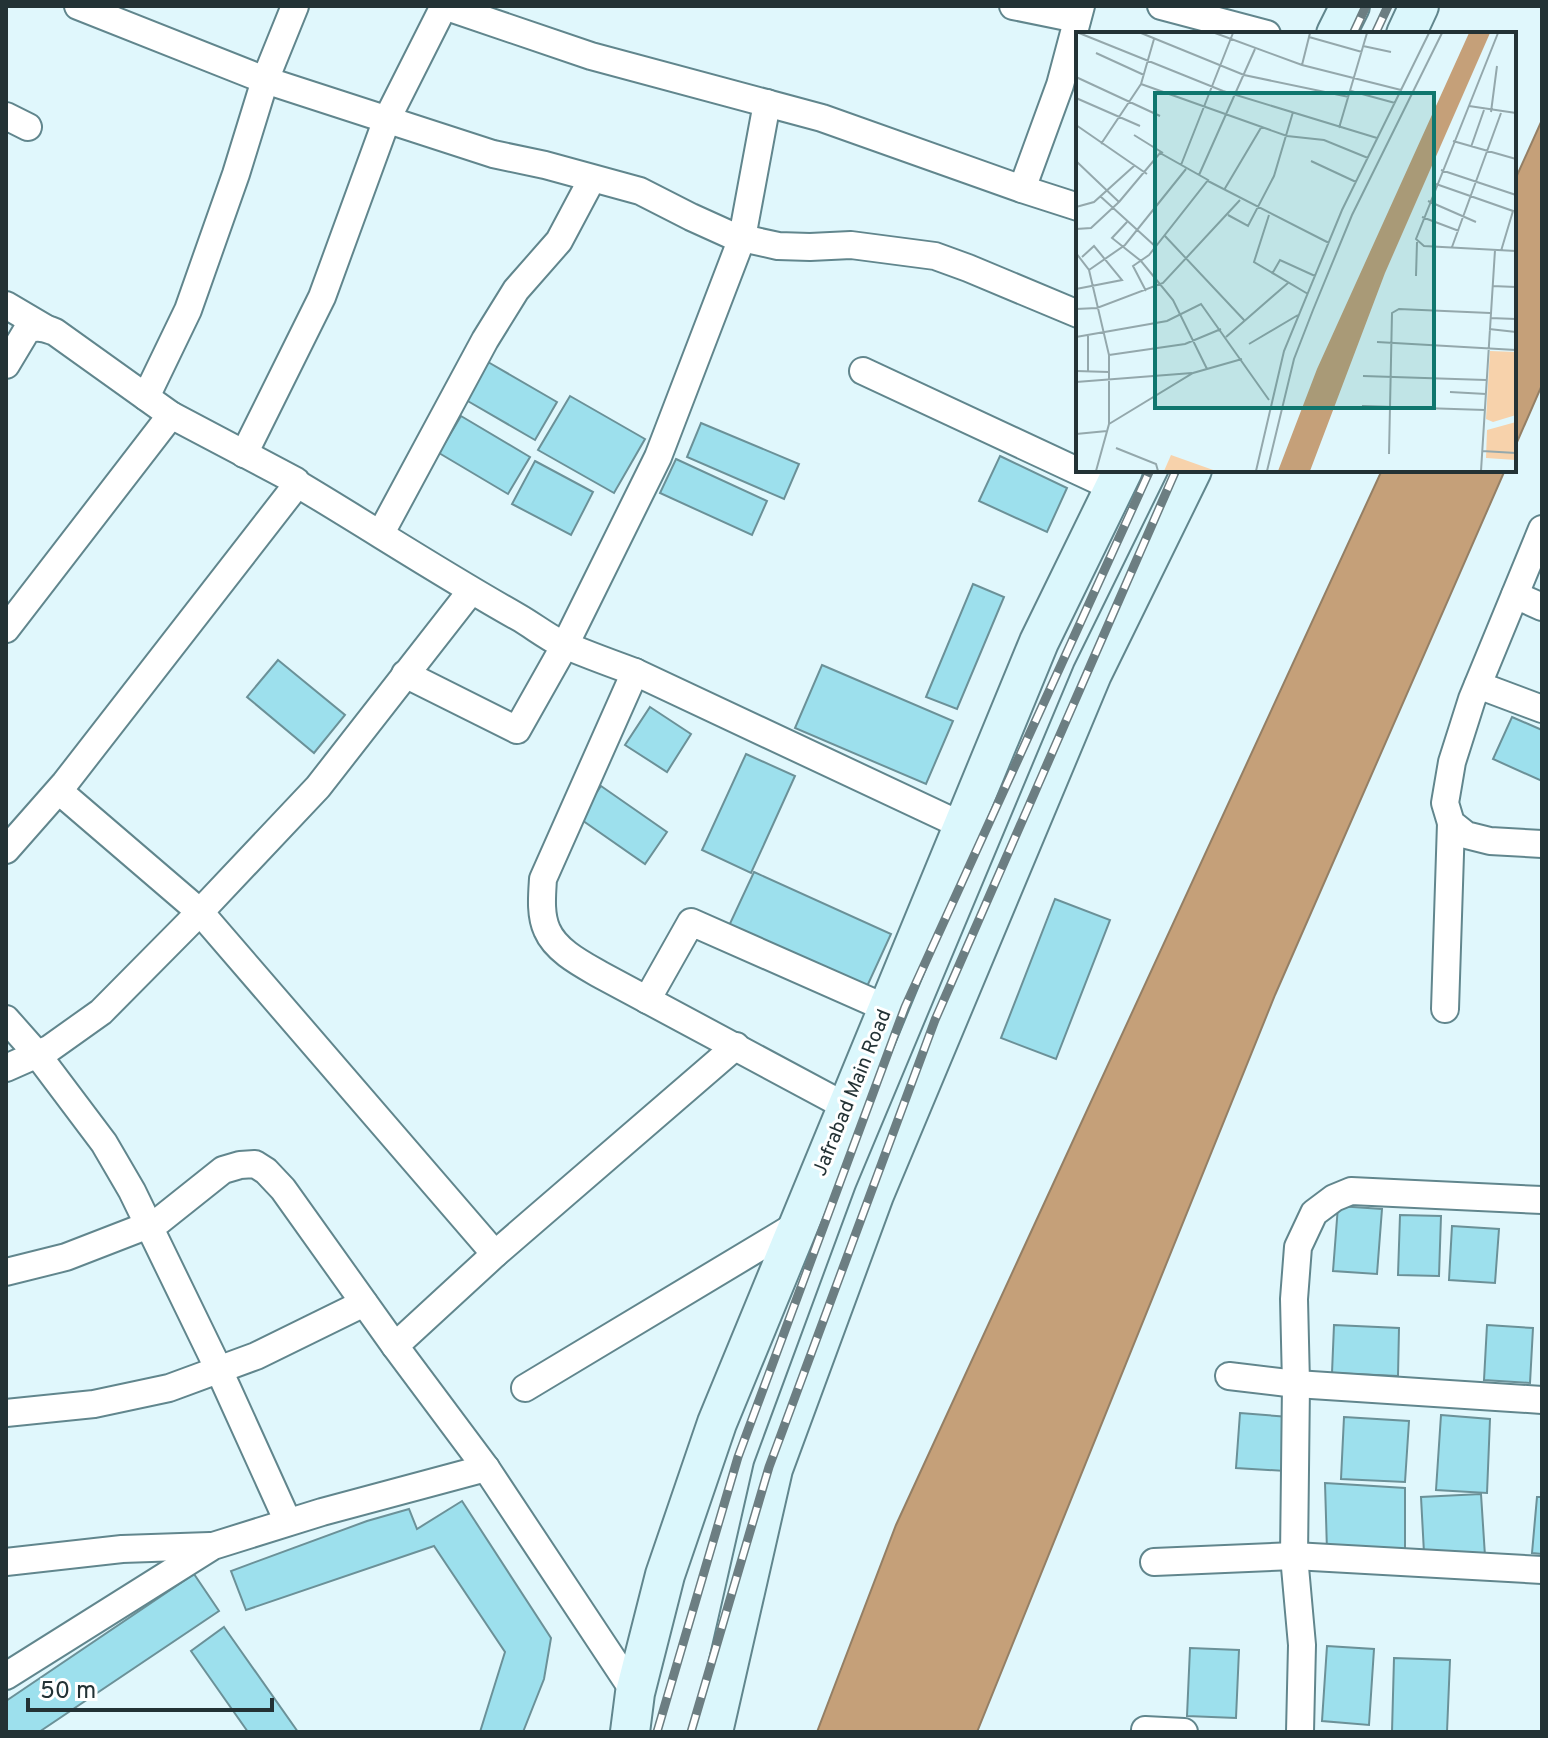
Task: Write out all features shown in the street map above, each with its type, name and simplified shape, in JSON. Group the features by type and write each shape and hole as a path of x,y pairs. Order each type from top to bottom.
{"main road":[{"path":"1337,32 1350,6"},
{"path":"1407,32 1419,6"},
{"path":"713,1732 773,1469 874,1195 1092,674 1191,472"},
{"name":"Jafrabad Main Road","path":"630,1732 635,1693 665,1575 717,1423 1039,642 1119,479"}],"street":[{"path":"78,6 265,80 493,154 640,191 742,238 778,246 851,245 935,256 1076,313"},
{"path":"146,397 188,310 265,80 295,6"},
{"path":"244,454 322,297 387,119 444,6 591,56 822,118 1076,206"},
{"path":"1013,6 1079,13 1060,85 1022,189"},
{"path":"1161,6 1259,32"},
{"path":"405,674 517,730 565,645 658,457 742,238 767,103"},
{"path":"381,533 485,340 516,290 559,241 592,179"},
{"path":"6,305 55,332 171,415 294,479 471,591 565,645 635,672 963,826"},
{"path":"6,365 27,330 45,328"},
{"path":"863,371 1076,461"},
{"path":"6,629 171,415"},
{"path":"6,850 59,791 296,483"},
{"path":"1445,1009 1451,823 1445,803 1452,762 1478,685 1542,529"},
{"path":"6,1068 49,1049 101,1012 200,912 318,787 471,591"},
{"path":"1515,595 1542,607"},
{"path":"635,672 543,879 542,907 547,931 568,956 847,1107"},
{"path":"1478,685 1542,709"},
{"path":"59,791 200,912 495,1254"},
{"path":"1451,823 1466,835 1490,841 1542,844"},
{"path":"647,1000 691,922 888,1009"},
{"path":"6,1019 37,1054 104,1143 132,1191 288,1522"},
{"path":"395,1346 495,1254 736,1046"},
{"path":"6,1272 66,1257 149,1226 223,1170 255,1164 266,1171 283,1189 486,1468 635,1693"},
{"path":"1300,1732 1302,1645 1294,1556 1294,1299 1298,1247 1314,1213 1334,1198 1351,1191 1542,1200"},
{"path":"525,1388 798,1224"},
{"path":"6,1413 94,1404 169,1388 256,1356 364,1303"},
{"path":"1229,1376 1296,1384 1542,1400"},
{"path":"6,1676 213,1546 288,1522 486,1468"},
{"path":"6,1562 122,1549 213,1546"},
{"path":"1154,1562 1294,1556 1542,1570"},
{"path":"1145,1730 1184,1732"}],"shaded area":[{"path":"1542,120 1542,385 1516,444 1516,178"},
{"path":"1381,472 1504,472 1275,995 977,1732 817,1732 896,1525"}],"building":[{"path":"488,362 557,402 535,440 466,400"},
{"path":"570,396 645,439 614,493 538,450"},
{"path":"461,416 530,457 508,494 439,453"},
{"path":"701,423 799,464 784,499 687,457"},
{"path":"1000,456 1067,488 1047,532 979,501"},
{"path":"676,459 767,501 752,535 660,493"},
{"path":"535,461 593,492 571,535 512,504"},
{"path":"973,584 1004,597 957,709 926,697"},
{"path":"278,660 345,715 314,753 247,697"},
{"path":"822,665 953,721 926,784 795,728"},
{"path":"650,707 691,734 667,772 625,745"},
{"path":"1512,717 1542,730 1542,781 1493,759"},
{"path":"746,754 795,776 751,873 702,850"},
{"path":"601,786 667,832 645,864 579,818"},
{"path":"754,872 891,934 864,993 727,930"},
{"path":"1055,899 1110,920 1056,1059 1001,1038"},
{"path":"1338,1206 1382,1209 1377,1274 1333,1271"},
{"path":"1400,1215 1441,1216 1439,1276 1398,1275"},
{"path":"1452,1226 1499,1229 1495,1283 1449,1280"},
{"path":"1334,1325 1399,1328 1398,1376 1332,1373"},
{"path":"1487,1325 1533,1328 1530,1383 1484,1380"},
{"path":"1240,1413 1289,1417 1285,1471 1236,1468"},
{"path":"1441,1415 1490,1419 1487,1493 1436,1490"},
{"path":"1344,1417 1409,1421 1405,1482 1341,1479"},
{"path":"1325,1483 1405,1488 1405,1554 1327,1551"},
{"path":"1481,1494 1485,1556 1424,1553 1421,1497"},
{"path":"1537,1497 1542,1497 1542,1554 1532,1553"},
{"path":"462,1501 551,1638 544,1679 523,1732 480,1732 505,1652 434,1546 246,1610 231,1571 367,1521 409,1509 417,1529"},
{"path":"194,1574 219,1611 39,1732 6,1732 6,1701"},
{"path":"224,1627 298,1732 248,1732 191,1651"},
{"path":"1327,1646 1374,1649 1369,1725 1322,1721"},
{"path":"1190,1648 1239,1650 1236,1718 1187,1716"},
{"path":"1394,1658 1450,1660 1447,1732 1392,1732"}],"railway":[{"path":"1354,32 1366,6"},
{"path":"1376,32 1388,6"},
{"path":"657,1732 738,1457 905,1007 1149,472"},
{"path":"691,1732 769,1467 935,1020 1175,472"}]}
